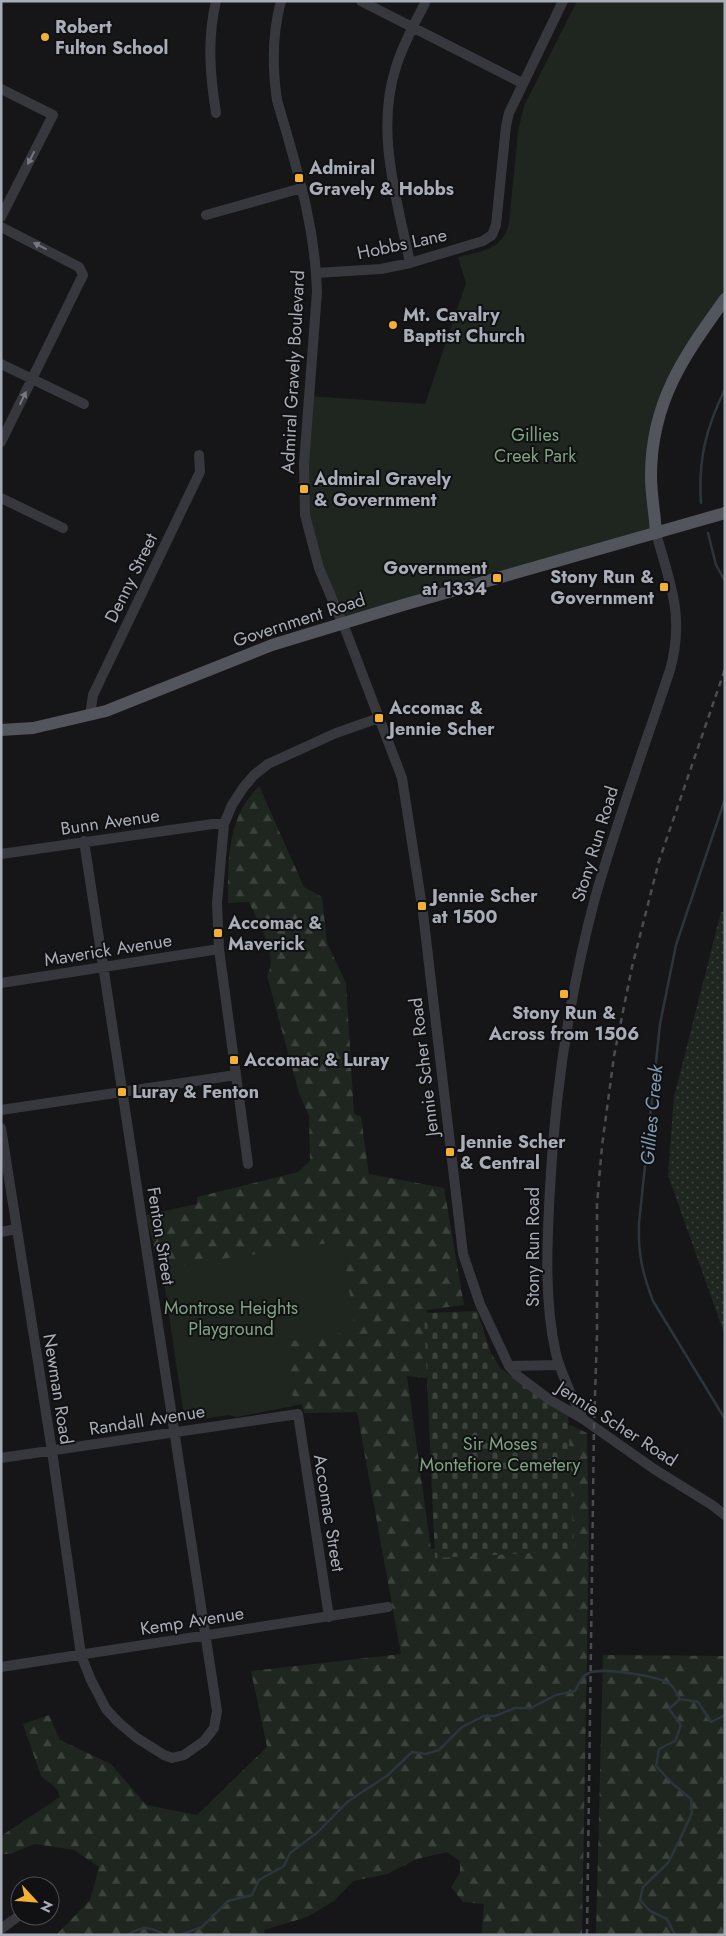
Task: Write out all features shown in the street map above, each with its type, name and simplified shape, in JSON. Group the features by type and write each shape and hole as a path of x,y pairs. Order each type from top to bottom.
{"main road":[{"name":"Stony Run Road","path":"656,533 650,475 660,412 676,370 725,299"},
{"name":"Government Road","path":"1,730 33,728 90,715 129,703 272,645 725,513"}],"street":[{"path":"216,1 210,33 209,56 216,113"},
{"name":"Admiral Gravely Boulevard","path":"281,1 273,43 274,82 312,233 317,292 304,454 305,515 314,553 343,623"},
{"path":"361,1 522,83 563,1"},
{"path":"410,263 388,156 387,119 396,67 426,1"},
{"name":"Hobbs Lane","path":"316,273 381,269 410,263 483,241 492,235 496,225 506,126 513,101 522,83"},
{"path":"1,89 53,115 1,218"},
{"path":"206,215 302,188"},
{"path":"1,227 79,267 82,271 82,280 1,442"},
{"path":"1,364 84,404"},
{"name":"Denny Street","path":"90,715 93,695 200,472 198,455"},
{"path":"1,498 63,528"},
{"name":"Stony Run Road","path":"583,1418 559,1365 550,1316 547,1260 552,1156 559,1087 576,982 595,899 674,656 678,624 676,606 656,533"},
{"name":"Jennie Scher Road","path":"343,623 402,778 423,913 463,1254 480,1304 509,1366 518,1376 550,1400 583,1418 654,1469 725,1514"},
{"path":"248,1164 219,949 217,903 224,824 232,805 243,788 254,775 268,764 336,733 379,718"},
{"name":"Bunn Avenue","path":"1,854 224,824"},
{"name":"Fenton Street","path":"84,842 217,1711 211,1733 192,1751 178,1757 168,1757"},
{"name":"Maverick Avenue","path":"1,983 219,949"},
{"path":"1,1110 236,1075"},
{"name":"Newman Road","path":"1,1128 52,1451 81,1655 106,1709 137,1738 168,1757"},
{"path":"1,1232 16,1229"},
{"path":"509,1366 559,1365"},
{"name":"Randall Avenue","path":"1,1458 298,1414"},
{"name":"Accomac Street","path":"298,1414 329,1617"},
{"name":"Kemp Avenue","path":"1,1667 388,1607"}],"green space":[{"name":"Gillies Creek Park","path":"577,1 725,1 725,299 689,349 655,434 656,533 343,623 309,533 308,396 425,404 466,283 458,257 483,251 496,245 505,233 509,224 518,131 524,106"},
{"path":"259,786 304,887 322,897 327,943 346,983 354,1114 361,1117 369,1174 444,1188 464,1305 426,1310 438,1356 460,1382 407,1376 431,1549 483,1544 538,1524 570,1425 587,1433 589,1538 582,1935 480,1935 484,1904 463,1902 451,1887 460,1873 460,1861 447,1852 417,1859 387,1874 353,1881 334,1901 307,1917 264,1930 265,1935 56,1935 90,1900 99,1867 74,1850 35,1844 10,1854 1,1854 1,1836 60,1797 57,1789 41,1776 23,1724 49,1715 60,1740 111,1764 146,1805 197,1815 267,1747 251,1671 401,1654 357,1412 304,1413 302,1404 288,1407 273,1354 327,1260 162,1276 146,1215 197,1204 197,1197 298,1172 310,1161 309,1116 299,1093 267,976 271,958 269,948 249,902 228,903 230,852 234,828 244,805"},
{"path":"721,912 725,913 725,1336 668,1175 674,1097"},
{"name":"Montrose Heights Playground","path":"342,1241 355,1331 285,1342 294,1406 236,1417 229,1415 188,1421 184,1417 162,1268"},
{"name":"Sir Moses Montefiore Cemetery","path":"477,1311 491,1353 500,1368 547,1401 568,1413 574,1551 435,1558 424,1313"},
{"path":"603,1655 725,1656 725,1935 596,1935"}],"waterway":[{"name":"Gillies Creek","path":"701,503 702,458 708,431 725,389"},
{"name":"Gillies Creek","path":"708,533 716,565 725,581"},
{"name":"Gillies Creek","path":"725,799 676,945 660,1024 639,1223 641,1263 653,1301 725,1419"},
{"path":"180,1935 202,1927 228,1901 252,1895 259,1880 284,1866 290,1853 318,1832 347,1802 388,1775 412,1752 426,1754 439,1750 462,1727 484,1716 495,1716 515,1708 531,1708 556,1695 575,1691 584,1676 596,1671 632,1673 657,1679 672,1686 680,1699"},
{"name":"Gillies Creek","path":"675,1935 667,1919 650,1911 640,1900 643,1887 668,1863 692,1813 691,1799 656,1766 659,1749 675,1741 681,1725 669,1709 680,1699 698,1702 711,1722 725,1715"},
{"path":"128,1935 142,1928 155,1930 165,1935"}],"railway":[{"path":"587,1935 597,1335 597,1204 602,1146 614,1056 632,967 659,861 725,669"}],"place":[{"name":"Robert Fulton School","path":"45,37"},
{"name":"Admiral Gravely & Hobbs","path":"299,178"},
{"name":"Mt. Cavalry Baptist Church","path":"393,325"},
{"name":"Admiral Gravely & Government","path":"304,489"},
{"name":"Government at 1334","path":"497,578"},
{"name":"Stony Run & Government","path":"664,587"},
{"name":"Accomac & Jennie Scher","path":"379,718"},
{"name":"Jennie Scher at 1500","path":"422,906"},
{"name":"Accomac & Maverick","path":"218,933"},
{"name":"Stony Run & Across from 1506","path":"564,994"},
{"name":"Accomac & Luray","path":"234,1060"},
{"name":"Luray & Fenton","path":"122,1092"},
{"name":"Jennie Scher & Central","path":"450,1152"}]}
